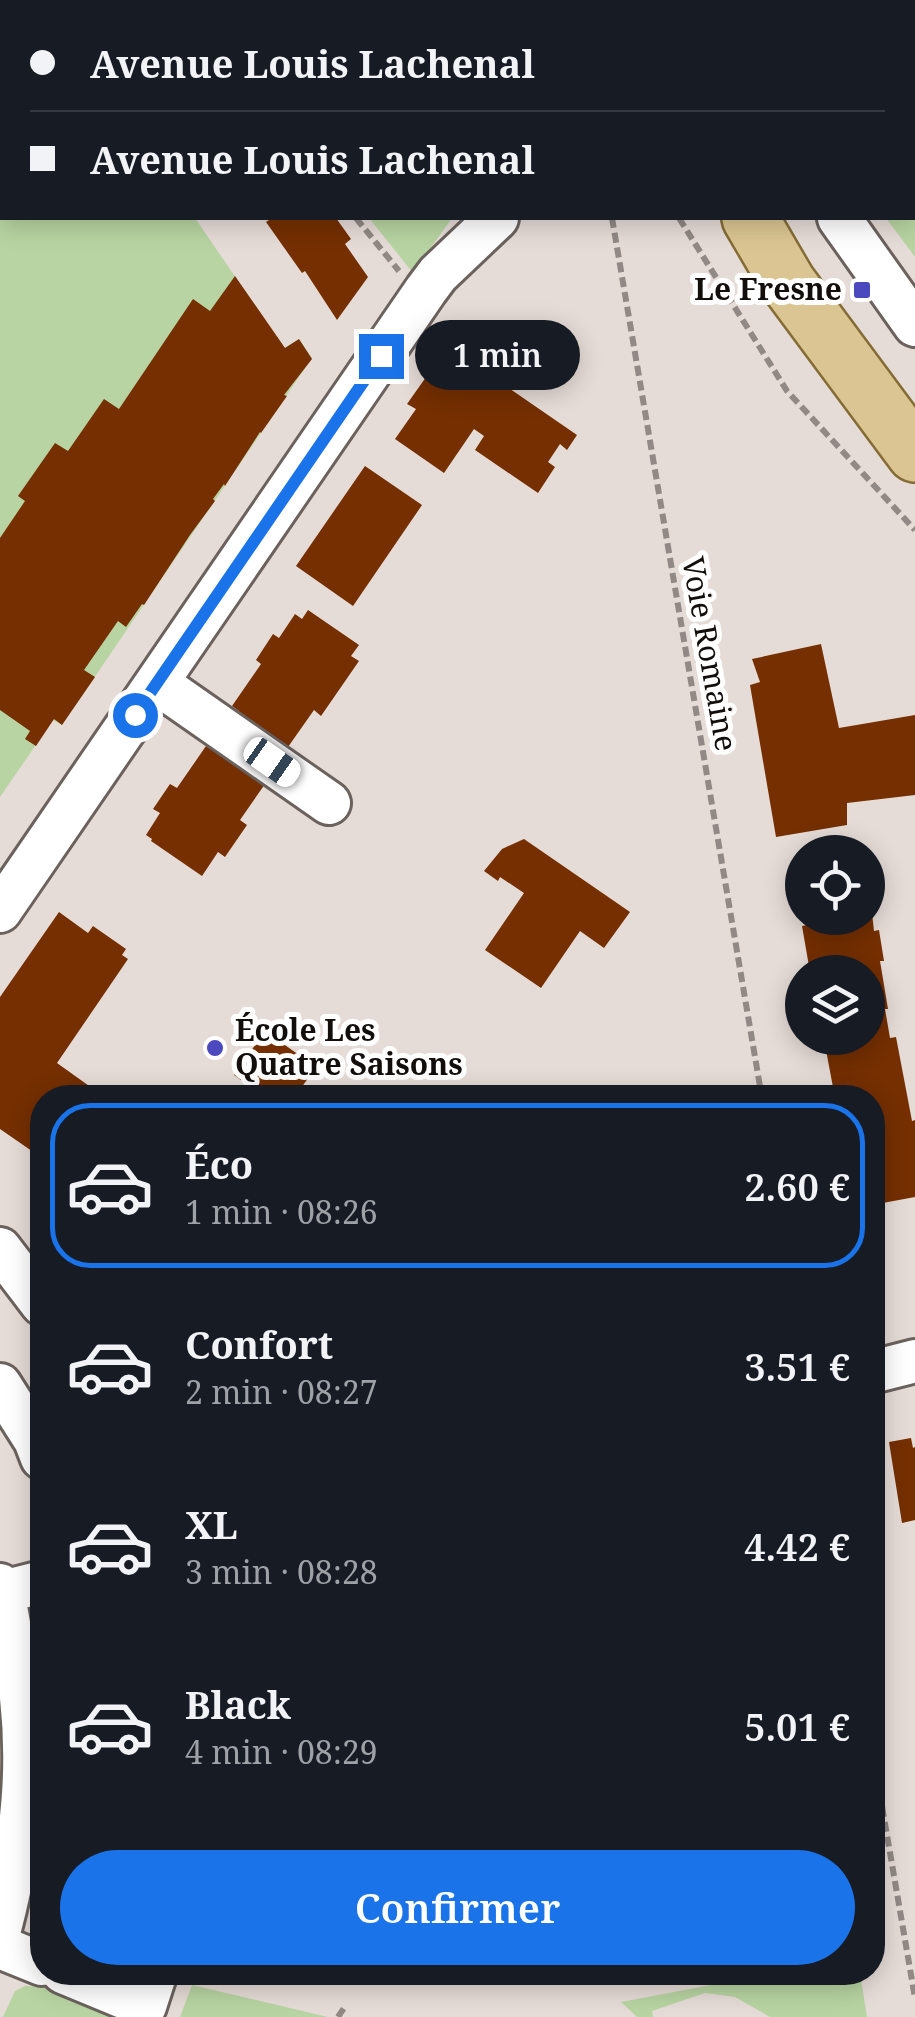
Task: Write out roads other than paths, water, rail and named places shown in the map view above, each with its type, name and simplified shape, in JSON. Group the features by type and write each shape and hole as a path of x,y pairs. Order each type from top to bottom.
{"main road":[{"path":"752,220 788,283 915,454"}],"street":[{"path":"0,912 438,274 465,220"},
{"path":"438,274 496,220"},
{"path":"840,220 915,325"},
{"path":"157,682 328,802"},
{"path":"0,1248 30,1288"},
{"path":"885,1369 915,1361"},
{"path":"0,1386 30,1432"},
{"path":"15,1586 30,1679"},
{"path":"0,1929 23,1819 30,1712"},
{"path":"0,1947 30,1959"},
{"path":"94,1985 144,2006 151,1985"}],"place":[{"name":"Le Fresne","path":"862,290"},
{"name":"École Les Quatre Saisons","path":"215,1048"}]}
